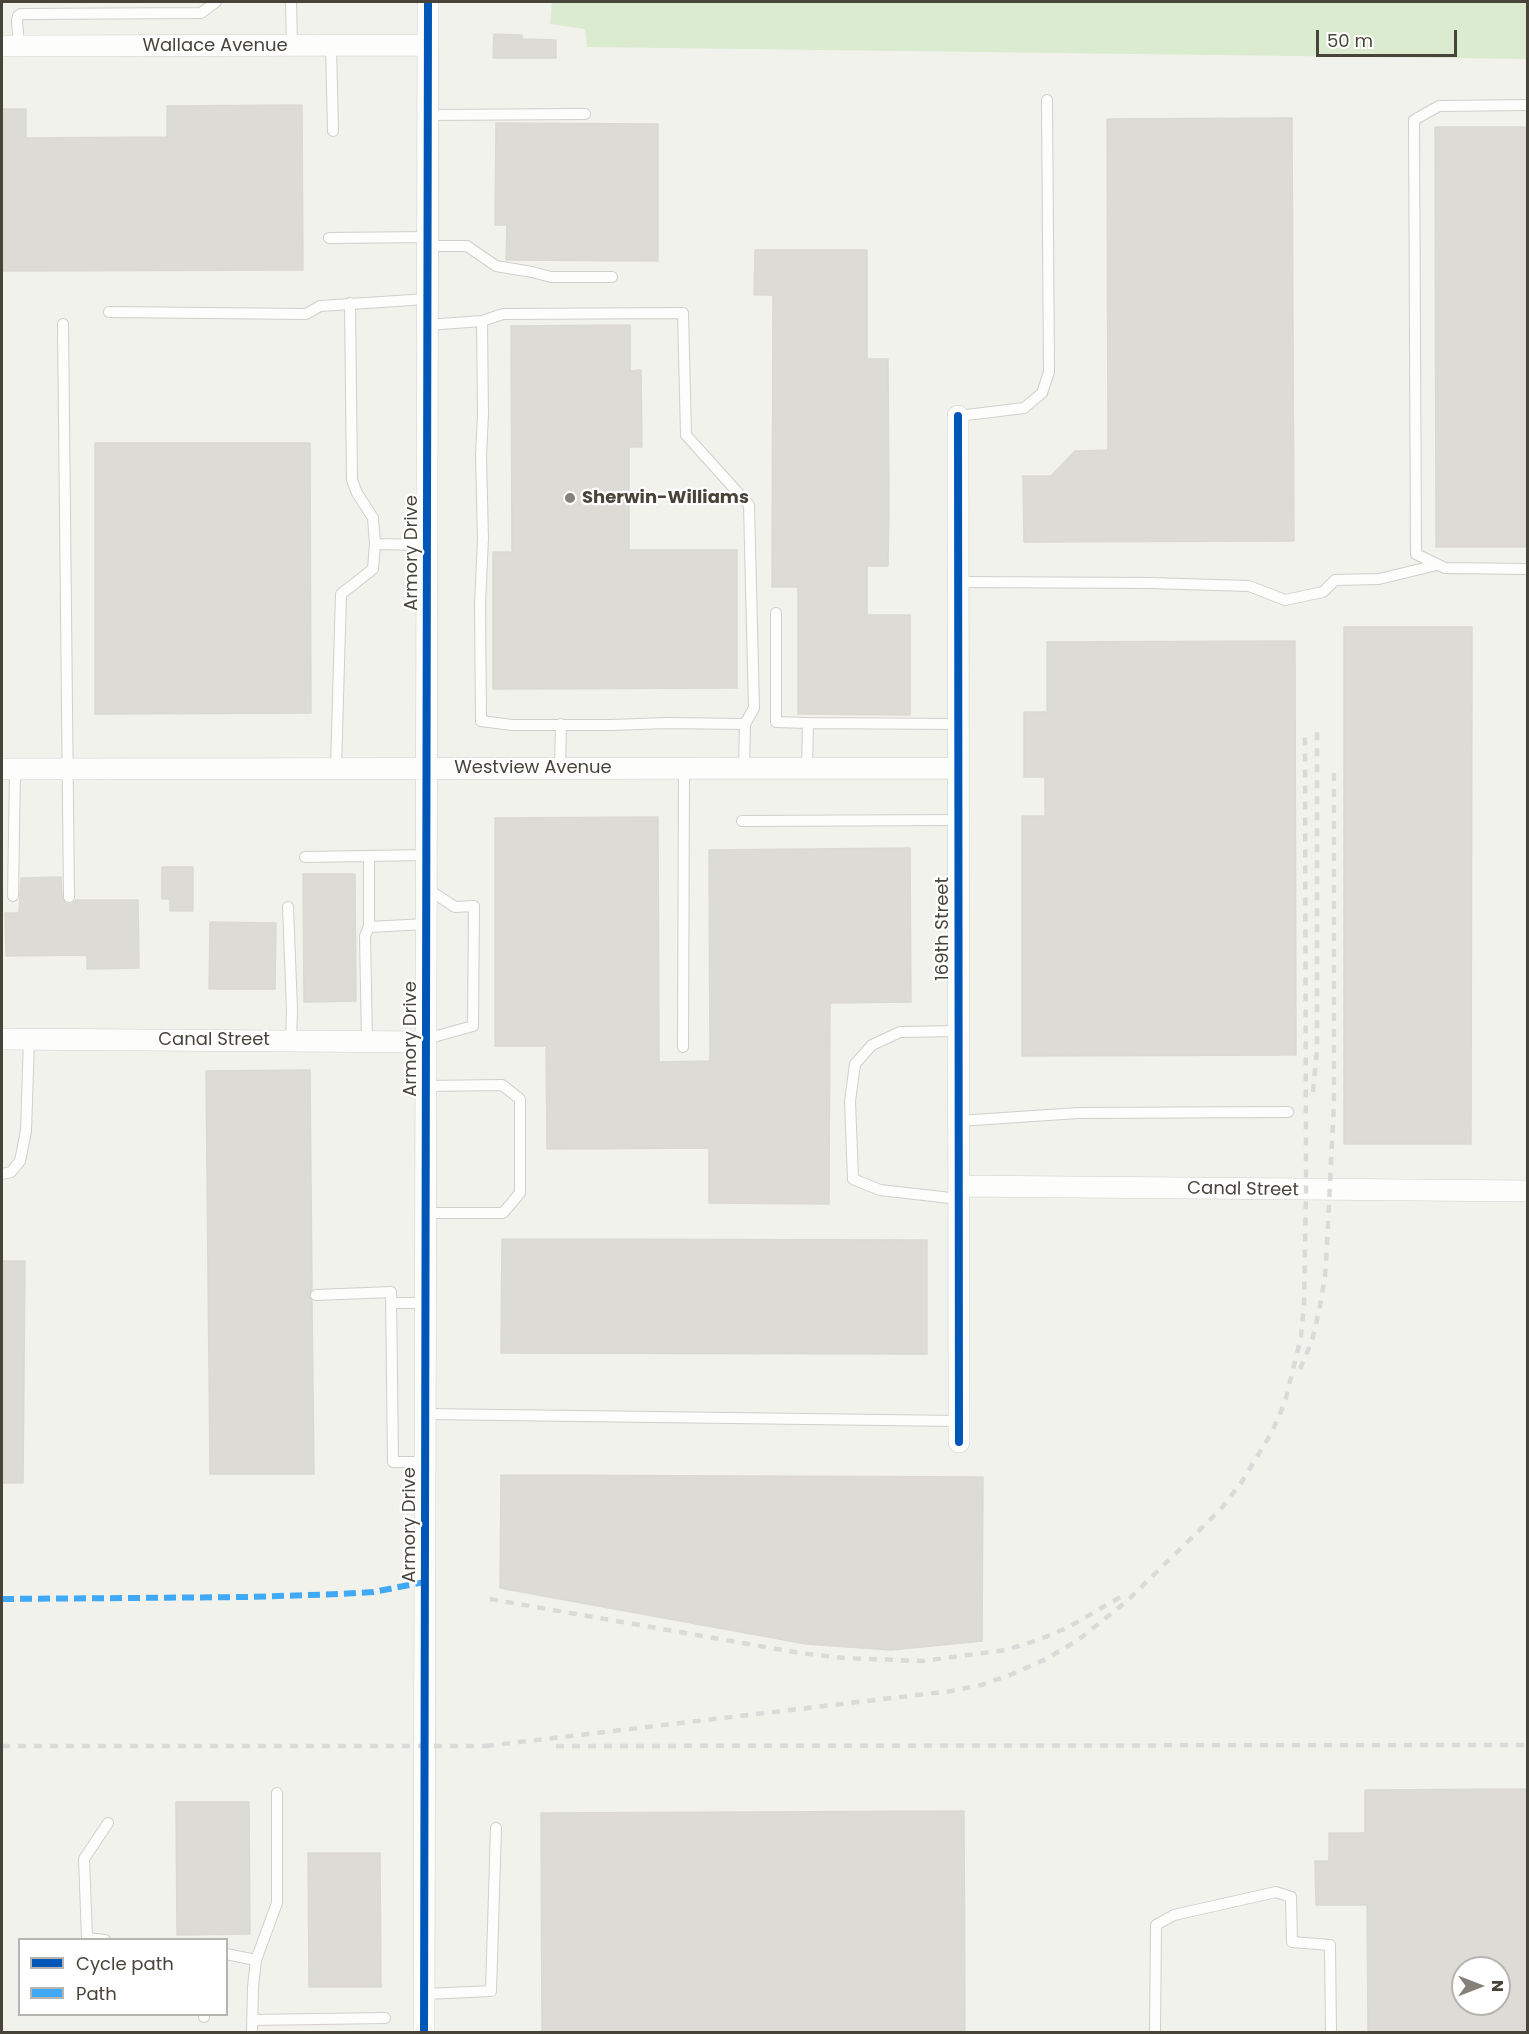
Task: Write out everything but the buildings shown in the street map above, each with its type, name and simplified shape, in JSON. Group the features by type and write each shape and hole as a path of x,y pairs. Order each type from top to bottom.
{"street":[{"name":"Armory Drive","path":"424,2032 428,2"},
{"name":"Wallace Avenue","path":"10,46 428,45"},
{"name":"169th Street","path":"958,416 959,1432"},
{"name":"Westview Avenue","path":"8,768 957,768"},
{"name":"Canal Street","path":"2,1039 426,1040"},
{"name":"Canal Street","path":"959,1193 1527,1191"}],"lane":[{"path":"10,46 18,16 21,14 201,13 216,2"},
{"path":"291,2 292,45"},
{"path":"331,45 333,131"},
{"path":"958,416 1024,408 1042,393 1049,372 1047,100"},
{"path":"1527,105 1439,106 1414,120 1416,554 1445,568 1527,569"},
{"path":"428,115 585,114"},
{"path":"329,238 467,246 496,266 551,277 612,277"},
{"path":"109,312 306,314 320,306 427,299"},
{"path":"336,768 341,594 373,569 375,544 373,518 357,493 352,480 350,303"},
{"path":"427,325 482,321 503,314 683,313 686,435 749,505 754,708 745,724 744,768"},
{"path":"482,321 481,721 512,725 745,724"},
{"path":"63,324 69,897"},
{"path":"375,544 427,544"},
{"path":"958,582 1249,586 1285,600 1323,592 1335,580 1379,579 1437,565"},
{"path":"776,613 776,722 957,724"},
{"path":"807,768 808,723"},
{"path":"560,768 561,724"},
{"path":"8,768 13,896"},
{"path":"683,1047 684,768"},
{"path":"742,821 957,820"},
{"path":"305,857 426,855"},
{"path":"367,1041 365,936 369,927 369,856"},
{"path":"426,888 455,907 474,906 473,1026 426,1040"},
{"path":"288,907 291,1041"},
{"path":"369,927 426,924"},
{"path":"959,1031 900,1032 872,1045 855,1064 850,1101 853,1179 880,1190 959,1193"},
{"path":"2,1174 11,1172 20,1161 26,1131 29,1039"},
{"path":"426,1086 502,1085 520,1099 519,1193 514,1200 503,1213 426,1213"},
{"path":"959,1121 1078,1113 1288,1112"},
{"path":"316,1295 391,1293 393,1303 393,1462 425,1462"},
{"path":"393,1303 425,1303"},
{"path":"425,1414 959,1432"},
{"path":"252,2032 256,1960 277,1903 277,1793"},
{"path":"87,1938 84,1859 108,1823"},
{"path":"424,1994 491,1991 496,1828"},
{"path":"1155,2032 1156,1924 1174,1915 1276,1892 1291,1897 1292,1942 1330,1945 1331,2032"},
{"path":"228,1954 256,1960"},
{"path":"252,2020 385,2018"}],"green space":[{"path":"552,2 1527,2 1527,59 587,47 585,29 550,24"}],"railway":[{"path":"486,1746 951,1691 981,1685 1046,1659 1078,1640 1127,1601 1220,1510 1241,1483 1272,1432 1285,1402 1301,1337 1304,1304 1306,1191 1305,732"},
{"path":"1313,1092 1317,1050 1317,732"},
{"path":"1300,1369 1312,1341 1319,1311 1325,1277 1327,1245 1334,1101 1334,770"},
{"path":"490,1599 800,1653 843,1658 923,1661 1006,1650 1038,1640 1069,1627 1122,1596"},
{"path":"556,1746 1528,1745"},
{"path":"2,1746 493,1746"}],"marked path":[{"path":"2,1599 341,1594 373,1592 425,1582"}],"cycle path":[{"path":"424,2032 428,2"},
{"path":"958,416 959,1442"}],"place":[{"name":"Sherwin-Williams","path":"570,498"}]}
